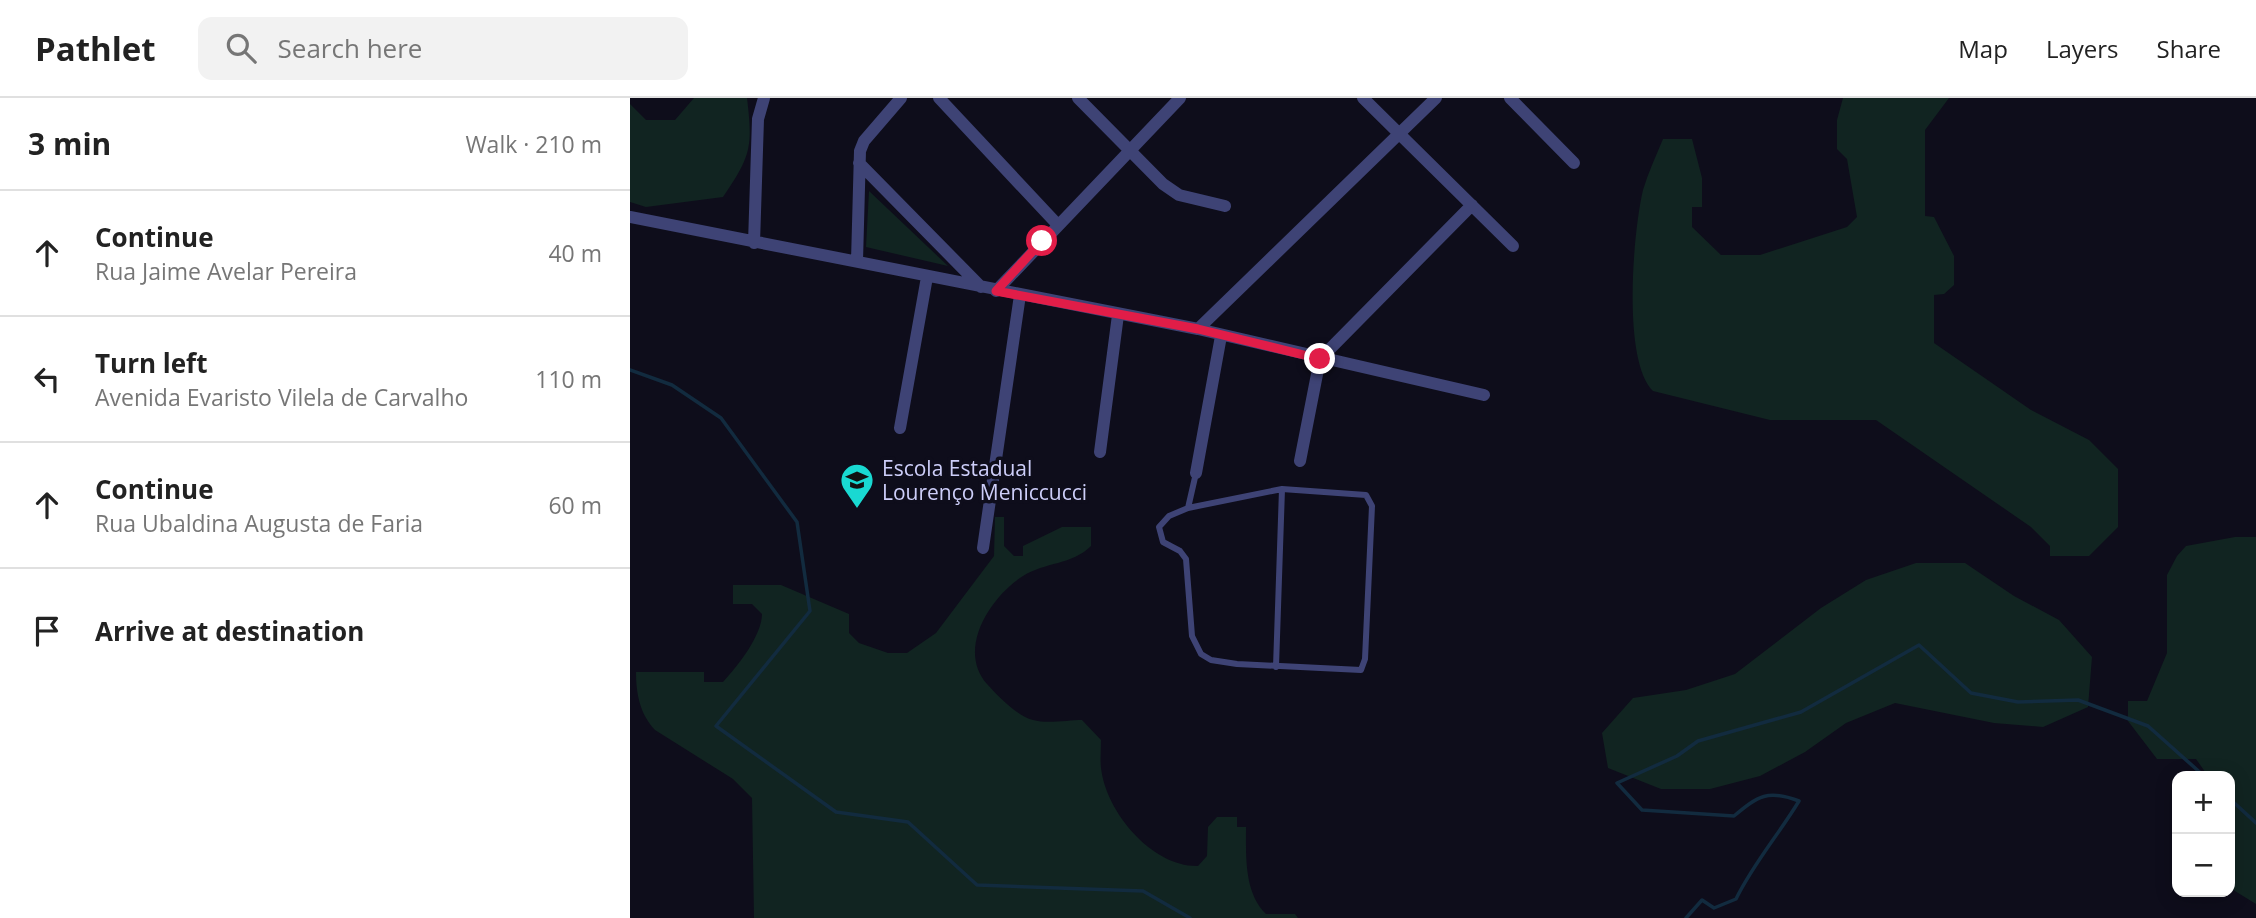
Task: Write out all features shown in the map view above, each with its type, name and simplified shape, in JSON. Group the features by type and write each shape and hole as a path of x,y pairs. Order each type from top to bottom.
{"street":[{"path":"754,243 758,120 764,98"},
{"path":"857,261 859,163 864,141 901,98"},
{"path":"939,98 1058,224"},
{"path":"1077,98 1163,184 1179,195 1225,206"},
{"path":"996,291 1127,150 1180,98"},
{"path":"1363,98 1513,246"},
{"path":"1198,329 1436,98"},
{"path":"1510,98 1574,163"},
{"path":"859,163 982,287"},
{"path":"1300,461 1320,359 1472,205"},
{"path":"630,217 1198,329 1485,395"},
{"path":"900,428 927,277"},
{"path":"983,548 1020,295"},
{"path":"1100,452 1118,315"},
{"path":"1196,473 1221,336"}],"lane":[{"path":"1188,508 1196,473"},
{"path":"1276,667 1282,489"},
{"path":"1282,489 1361,493 1370,499 1366,659 1361,670 1276,667 1211,660 1196,646 1186,559 1180,551 1163,542 1159,527 1169,516 1188,508 1282,489"}],"green space":[{"path":"694,98 747,98 750,128 748,150 732,183 723,197 646,207 630,202 630,104 646,120 675,120"},
{"path":"1843,98 1949,98 1925,130 1925,216 1934,217 1954,256 1954,285 1944,294 1934,295 1934,343 2031,410 2089,440 2118,469 2118,527 2089,556 2050,556 2050,546 2031,527 1876,420 1770,420 1653,391 1643,375 1634,325 1636,235 1643,190 1663,139 1692,139 1702,178 1702,207 1692,207 1692,227 1721,255 1760,255 1847,227 1857,217 1847,159 1837,149 1837,120"},
{"path":"869,191 948,266 866,247"},
{"path":"995,517 1004,517 1004,546 1014,556 1023,556 1023,546 1062,527 1091,527 1091,546 1075,557 1023,576 1000,596 989,610 976,640 975,655 978,670 987,684 1008,705 1027,718 1045,722 1082,720 1101,740 1101,768 1105,785 1122,819 1148,847 1164,857 1181,864 1198,866 1207,856 1208,827 1217,817 1237,817 1237,827 1246,827 1248,874 1259,905 1266,914 1295,914 1298,918 754,918 752,798 733,779 655,730 640,703 636,672 704,672 704,682 723,682 754,641 762,614 752,604 733,604 733,585 781,585 849,614 849,633 859,643 888,653 907,653 936,633 994,556"},
{"path":"2235,537 2256,537 2256,904 2235,891 2235,771 2204,771 2196,759 2157,759 2128,721 2128,701 2147,701 2167,653 2167,575 2186,546"},
{"path":"1916,563 1965,563 2014,596 2059,620 2092,657 2088,707 2043,727 1994,723 1895,703 1846,723 1805,752 1760,776 1710,789 1661,789 1608,768 1602,733 1633,698 1686,690 1735,674 1821,608 1866,580"}],"waterway":[{"path":"630,370 672,385 721,418 797,522 810,611 716,726 836,812 908,822 977,885 1143,891 1190,918"},
{"path":"1686,918 1702,900 1714,908 1736,899 1799,801 1779,795 1764,796 1734,816 1642,810 1617,783 1677,756 1698,741 1801,712 1919,645 1971,693 2018,702 2078,700 2148,726 2198,771"},
{"path":"2235,804 2256,823"}],"place":[{"name":"Escola Estadual Lourenço Meniccucci","path":"857,510"}],"route":[{"path":"1042,241 996,291 1198,329 1320,359"}]}
